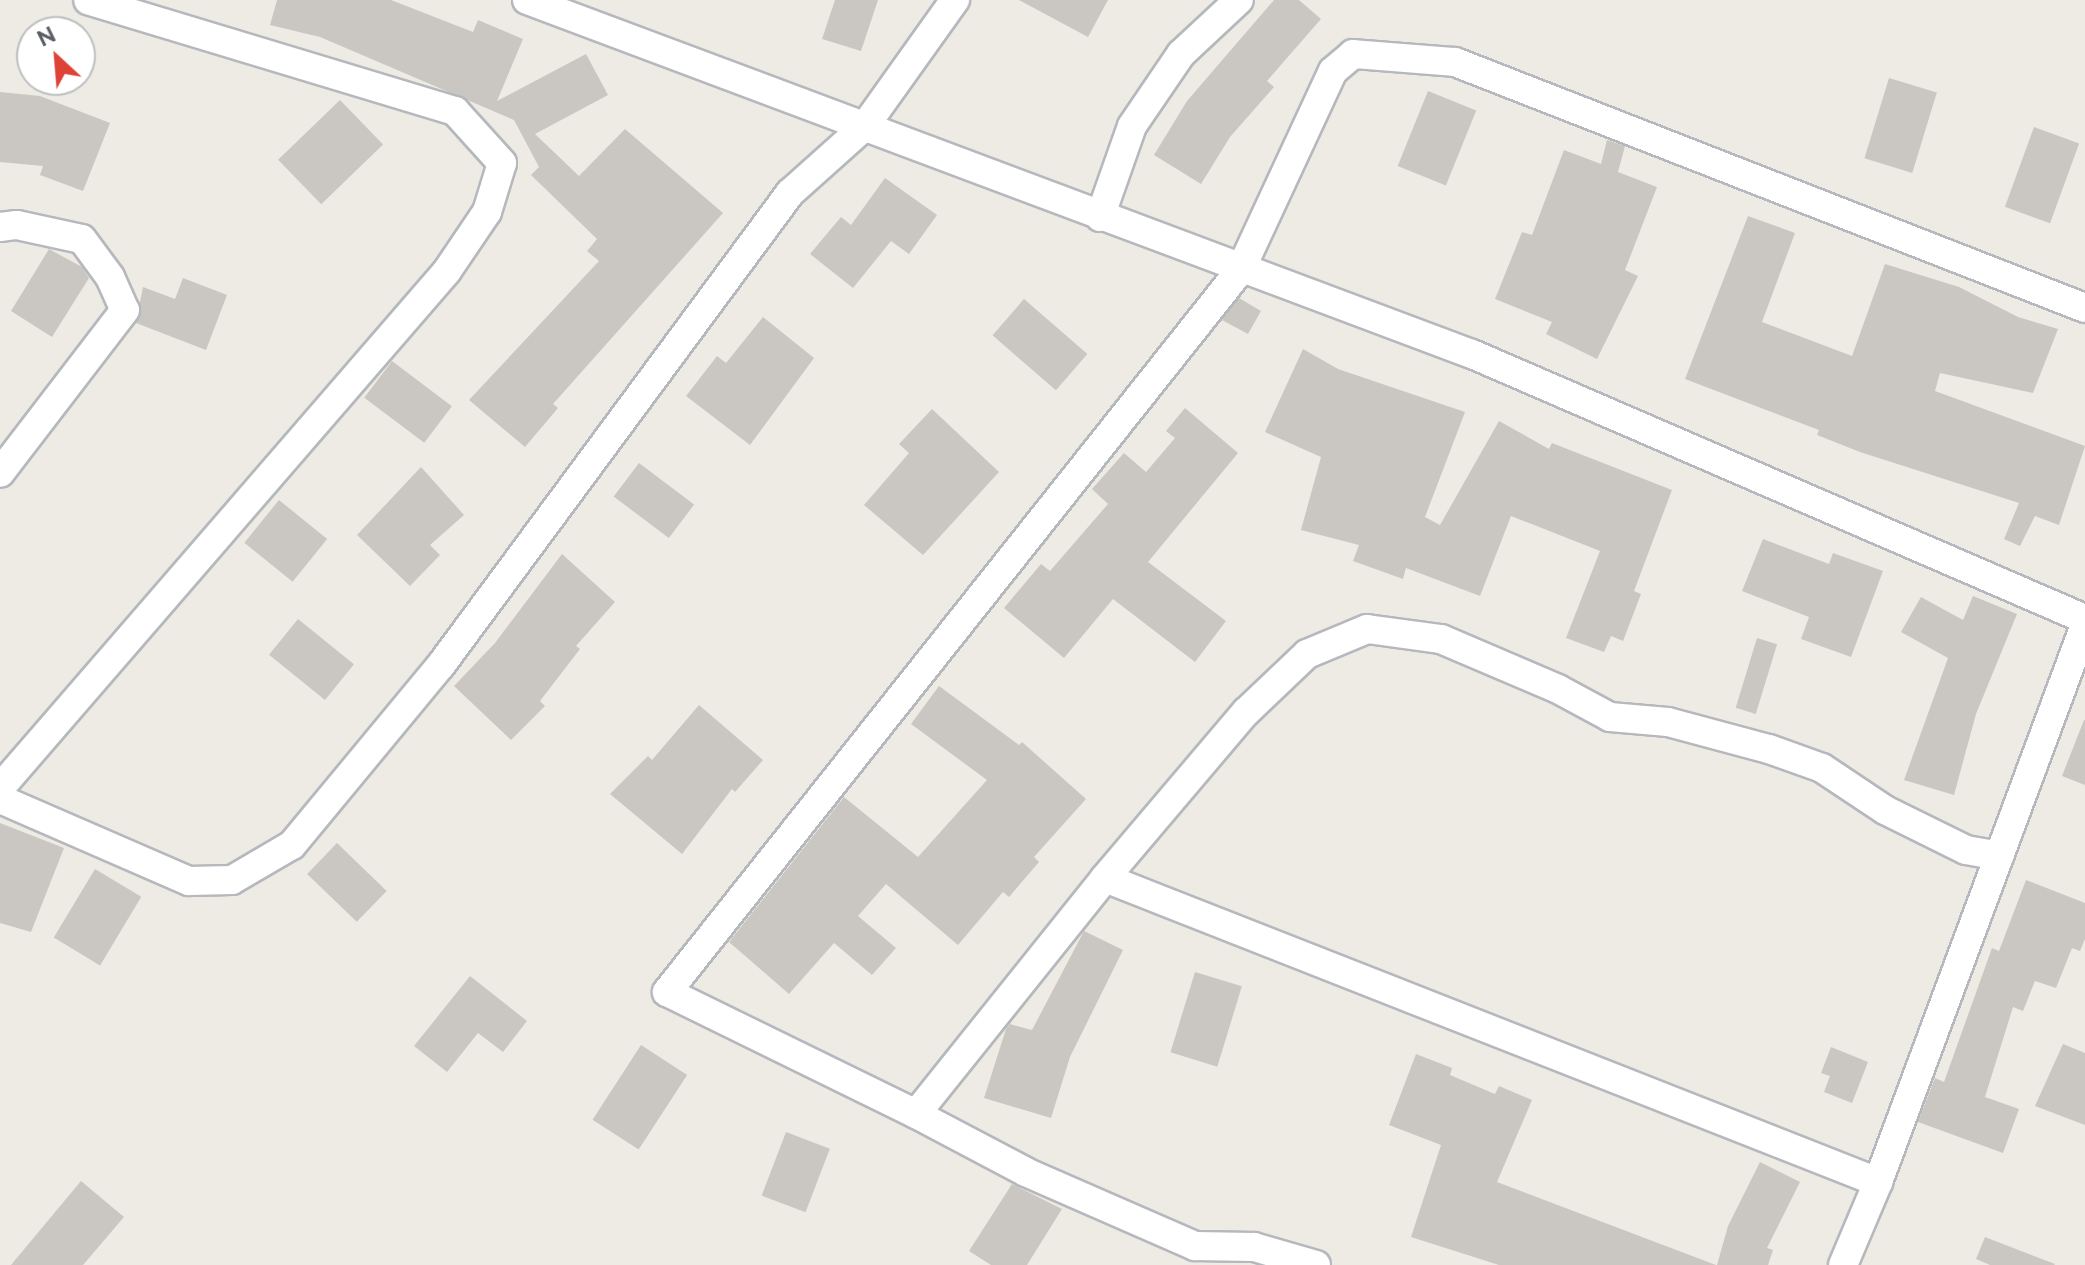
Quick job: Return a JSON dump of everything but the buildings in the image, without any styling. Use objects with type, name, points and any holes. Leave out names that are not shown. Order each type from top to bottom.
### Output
[{"type":"street","points":[[0,788],[447,271],[487,212],[502,163],[455,111],[88,0]]},
{"type":"street","points":[[527,0],[1472,354],[2085,622],[1878,1182],[1843,1265]]},
{"type":"street","points":[[0,799],[189,881],[232,880],[292,845],[441,665],[790,193],[865,126],[955,0]]},
{"type":"street","points":[[1100,217],[1132,126],[1181,54],[1239,0]]},
{"type":"street","points":[[1316,1265],[1254,1247],[1195,1246],[1026,1172],[916,1114],[667,992],[1241,269],[1333,71],[1353,54],[1455,62],[2085,308]]},
{"type":"street","points":[[0,227],[17,225],[82,239],[110,277],[125,310],[0,473]]},
{"type":"street","points":[[916,1114],[1105,878],[1246,712],[1307,654],[1367,629],[1441,639],[1558,689],[1610,717],[1668,722],[1769,749],[1822,768],[1885,810],[1966,850],[1999,856]]},
{"type":"street","points":[[1105,878],[1878,1182]]}]
